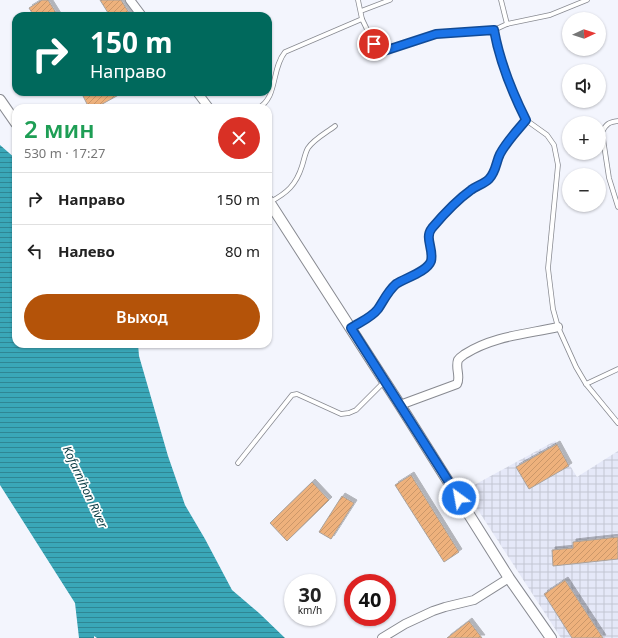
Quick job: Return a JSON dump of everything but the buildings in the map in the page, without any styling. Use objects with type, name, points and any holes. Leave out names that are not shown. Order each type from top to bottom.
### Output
[{"type":"street","points":[[130,0],[139,12]]},
{"type":"street","points":[[0,100],[12,117]]},
{"type":"street","points":[[272,206],[385,380],[509,578],[551,638]]},
{"type":"street","points":[[400,405],[457,384],[459,379],[457,362],[471,350],[489,342],[507,337],[558,327]]},
{"type":"street","points":[[382,638],[405,624],[433,611],[474,600],[509,578]]},
{"type":"lane","points":[[358,0],[362,19],[374,44],[378,50],[384,51],[436,34],[494,30],[507,24],[550,15],[587,0]]},
{"type":"lane","points":[[361,11],[390,0]]},
{"type":"lane","points":[[501,0],[507,24]]},
{"type":"lane","points":[[272,88],[278,64],[285,52],[362,19]]},
{"type":"lane","points":[[494,30],[498,51],[506,78],[526,120],[547,135],[554,145],[557,154],[558,165],[548,268],[553,309],[558,327],[576,367],[586,384],[618,423]]},
{"type":"lane","points":[[264,104],[270,96]]},
{"type":"lane","points":[[351,328],[371,316],[378,309],[390,289],[420,272],[428,265],[431,252],[428,237],[430,230],[455,203],[492,176],[504,147],[526,120]]},
{"type":"lane","points":[[618,121],[610,122],[604,127],[602,132],[609,178],[618,207]]},
{"type":"lane","points":[[272,200],[282,196],[292,187],[313,142],[335,126]]},
{"type":"lane","points":[[586,384],[618,369]]},
{"type":"lane","points":[[238,463],[292,395],[297,394],[341,414],[349,413],[356,410],[385,380]]},
{"type":"shaded area","points":[[555,441],[577,477],[618,451],[618,638],[561,638],[465,490]]},
{"type":"water","name":"Kofarnihon River","points":[[0,145],[12,156],[12,348],[138,348],[139,356],[168,456],[185,505],[232,590],[285,638],[97,638],[94,636],[94,638],[79,638],[75,603],[0,485]]},
{"type":"route","points":[[374,44],[378,50],[384,51],[436,34],[494,30],[498,51],[506,78],[526,120],[504,147],[492,176],[455,203],[430,230],[428,237],[431,252],[428,265],[420,272],[390,289],[378,309],[371,316],[351,328],[459,498]]}]
